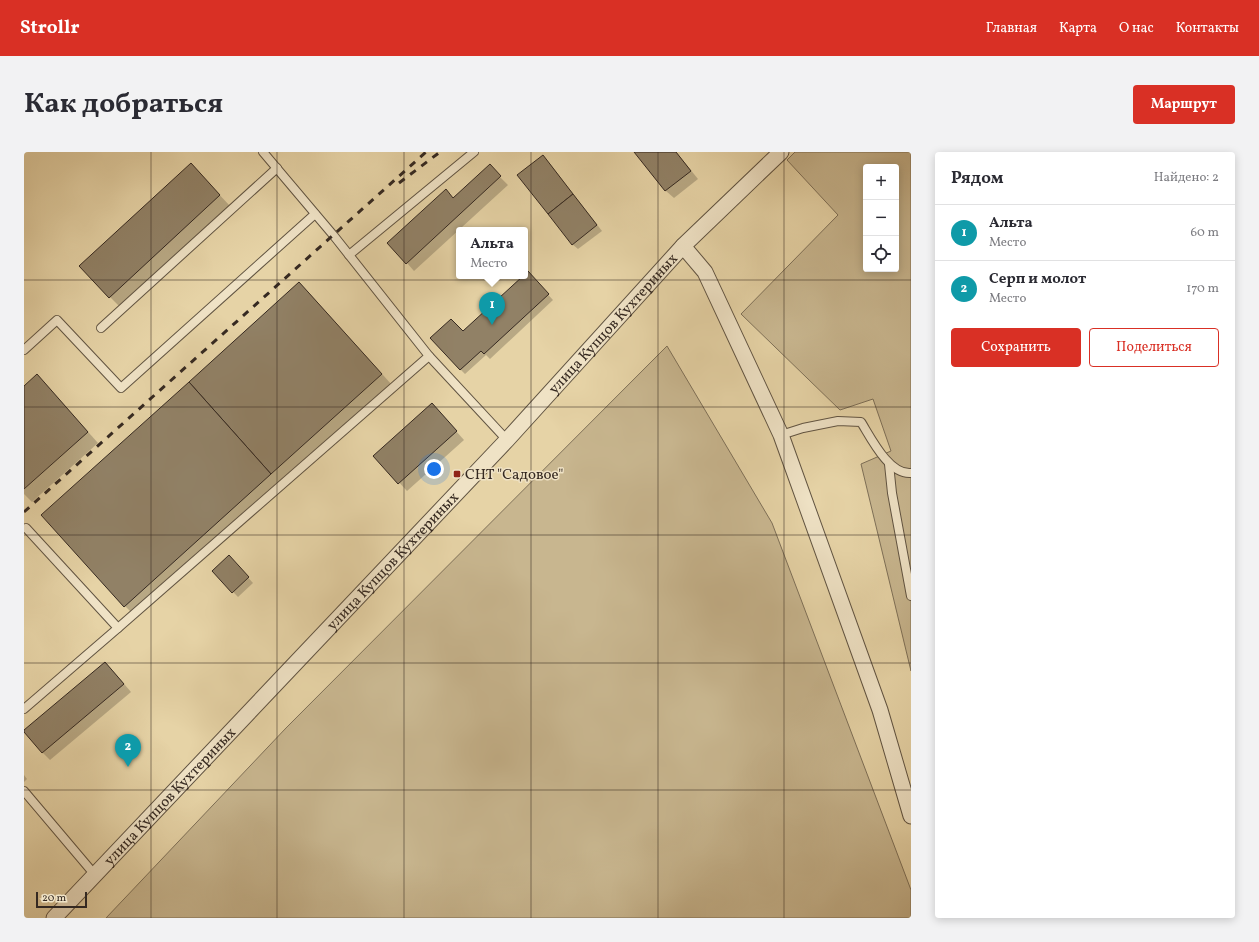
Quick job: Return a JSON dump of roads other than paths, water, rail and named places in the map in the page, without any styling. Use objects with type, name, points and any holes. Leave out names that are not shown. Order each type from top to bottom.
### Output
[{"type":"street","name":"улица Купцов Кухтериных","points":[[54,918],[507,440],[683,246],[780,152]]},
{"type":"street","points":[[683,246],[705,272],[781,435],[880,710],[911,816]]},
{"type":"lane","points":[[263,152],[349,255],[428,356],[507,440]]},
{"type":"lane","points":[[349,255],[474,152]]},
{"type":"lane","points":[[101,328],[276,168]]},
{"type":"lane","points":[[24,350],[57,320],[122,388],[315,214]]},
{"type":"lane","points":[[24,709],[428,356]]},
{"type":"lane","points":[[781,435],[803,428],[838,421],[861,422],[889,464],[905,474],[911,473]]},
{"type":"lane","points":[[889,464],[892,493],[911,596]]},
{"type":"lane","points":[[26,528],[118,628]]},
{"type":"lane","points":[[24,791],[95,875]]},
{"type":"railway","points":[[24,512],[426,152]]},
{"type":"railway","points":[[399,183],[440,152]]},
{"type":"place","name":"Альта","points":[[492,325]]},
{"type":"place","name":"СНТ \"Садовое\"","points":[[457,474]]},
{"type":"place","name":"Серп и молот","points":[[128,767]]}]
